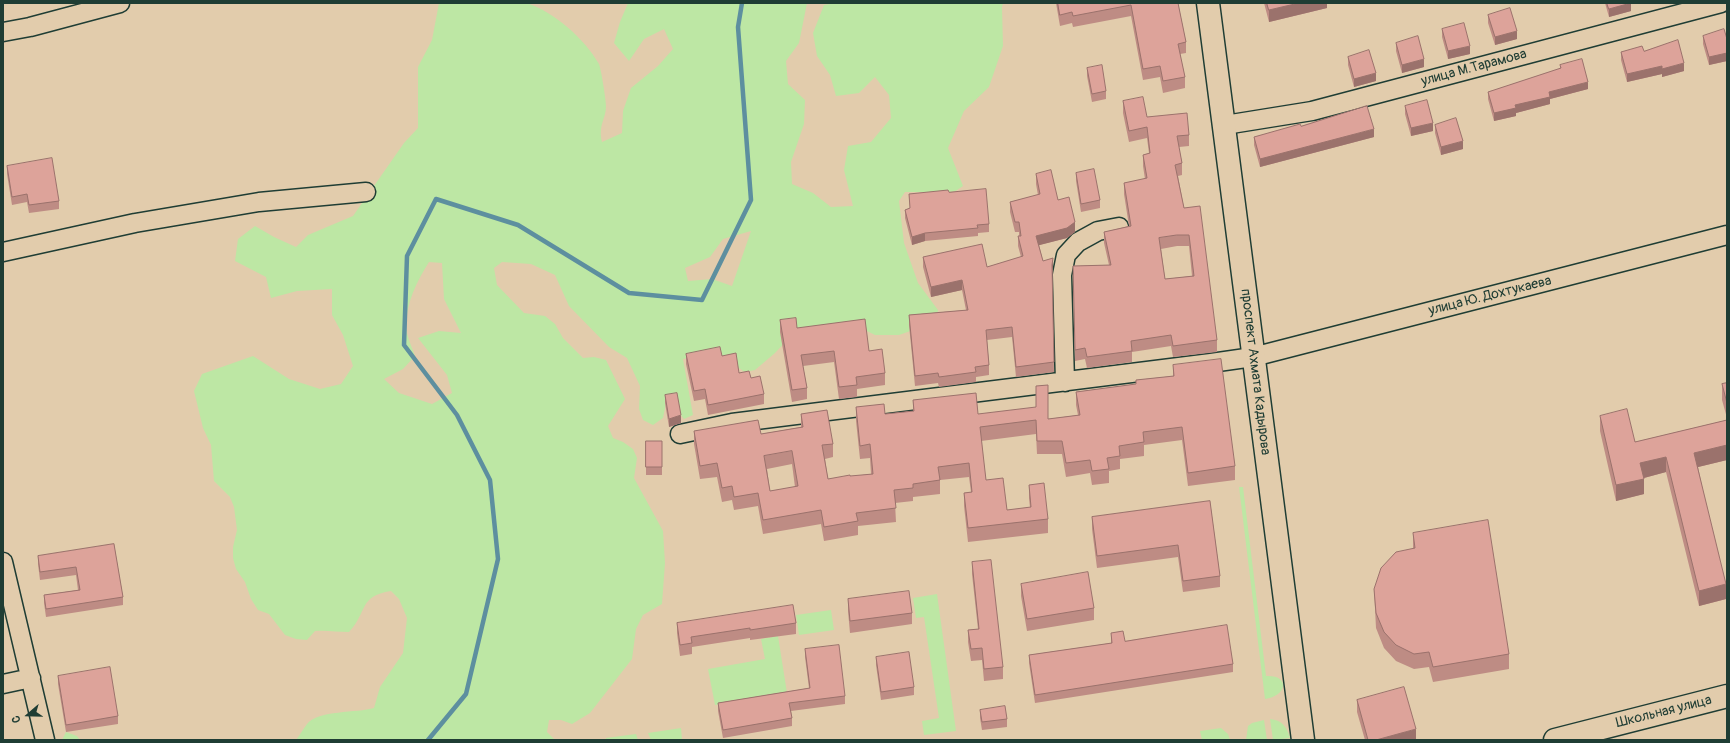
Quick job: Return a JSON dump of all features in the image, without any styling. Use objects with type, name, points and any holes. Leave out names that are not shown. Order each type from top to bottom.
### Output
[{"type":"main road","name":"проспект Ахмата Кадырова","points":[[1208,3],[1225,125],[1253,357],[1303,740]]},
{"type":"main road","name":"Школьная улица","points":[[1555,740],[1727,696]]},
{"type":"street","points":[[3,32],[30,27],[120,3]]},
{"type":"street","name":"улица М.Тарамова","points":[[1225,125],[1312,111],[1721,3]]},
{"type":"street","points":[[3,252],[135,223],[259,202],[366,192]]},
{"type":"street","points":[[1065,382],[1062,275],[1066,254],[1084,238],[1098,231],[1119,227]]},
{"type":"street","name":"улица Ю. Дохтукаева","points":[[680,434],[732,423],[1253,357],[1727,235]]},
{"type":"street","points":[[3,562],[45,740]]},
{"type":"street","points":[[3,684],[31,678]]},
{"type":"green space","points":[[439,3],[527,3],[558,19],[577,36],[593,54],[599,64],[606,106],[601,131],[602,142],[622,133],[623,111],[631,88],[658,66],[673,49],[664,29],[644,39],[629,61],[614,43],[620,22],[628,3],[807,3],[799,43],[786,61],[788,84],[805,100],[804,124],[791,162],[792,184],[813,193],[831,207],[853,206],[844,170],[848,146],[871,142],[891,118],[889,95],[875,77],[859,93],[836,96],[830,75],[817,56],[813,33],[824,5],[835,3],[1003,3],[1003,46],[989,87],[964,111],[948,148],[963,186],[954,192],[905,192],[899,201],[904,243],[918,283],[938,310],[936,322],[899,335],[875,335],[859,327],[790,337],[775,353],[755,370],[745,372],[730,363],[709,356],[683,359],[693,415],[684,419],[667,398],[663,418],[653,425],[643,420],[639,409],[640,386],[627,358],[609,347],[569,306],[555,275],[531,264],[502,262],[494,268],[497,285],[524,313],[545,316],[555,324],[563,338],[583,358],[594,357],[606,360],[625,399],[608,426],[613,438],[623,442],[633,449],[637,458],[634,478],[663,531],[665,563],[662,604],[643,615],[636,629],[632,659],[590,713],[572,724],[561,720],[549,720],[547,732],[555,740],[296,740],[312,719],[329,714],[374,708],[380,687],[403,653],[407,618],[399,599],[391,591],[380,593],[368,601],[355,625],[349,632],[315,631],[307,640],[296,639],[285,635],[269,614],[258,610],[251,599],[245,582],[236,569],[233,558],[233,547],[237,530],[234,507],[230,497],[214,481],[211,445],[203,428],[194,391],[202,374],[253,356],[289,379],[320,389],[341,384],[353,366],[343,335],[332,315],[332,289],[297,291],[271,298],[266,277],[235,261],[238,239],[255,226],[296,247],[308,235],[353,216],[404,143],[418,128],[418,67],[432,40]],"holes":[[[751,231],[732,286],[712,279],[688,281],[685,268],[710,257],[723,239]],[[429,262],[442,263],[444,299],[461,333],[439,331],[418,338],[447,375],[452,393],[432,404],[399,393],[384,379],[403,369],[415,356],[407,333],[406,317],[413,292]]]},
{"type":"green space","points":[[1239,487],[1243,487],[1266,676],[1279,679],[1283,686],[1282,690],[1278,694],[1265,699]]},
{"type":"green space","points":[[937,594],[956,731],[924,735],[922,721],[939,718],[924,617],[916,618],[913,598]]},
{"type":"green space","points":[[831,610],[834,630],[799,635],[796,615]]},
{"type":"green space","points":[[778,636],[787,693],[715,705],[708,669],[765,659],[761,639]]},
{"type":"green space","points":[[1270,719],[1281,723],[1290,738],[1273,740]]},
{"type":"green space","points":[[1264,720],[1267,740],[1246,740],[1248,726],[1252,723]]},
{"type":"green space","points":[[681,728],[682,740],[651,740],[648,733]]},
{"type":"green space","points":[[1221,728],[1228,734],[1230,740],[1202,740],[1200,731]]},
{"type":"green space","points":[[66,732],[77,736],[80,740],[62,740]]},
{"type":"green space","points":[[636,734],[638,740],[606,740],[606,738]]},
{"type":"building","points":[[1058,3],[1178,3],[1186,42],[1178,44],[1185,77],[1163,81],[1160,66],[1143,69],[1131,5],[1073,16],[1072,12],[1060,15]]},
{"type":"building","points":[[1267,3],[1299,3],[1269,10]]},
{"type":"building","points":[[1607,3],[1631,3],[1609,9]]},
{"type":"building","points":[[1510,8],[1517,31],[1495,37],[1488,15]]},
{"type":"building","points":[[1464,23],[1470,46],[1448,51],[1442,29]]},
{"type":"building","points":[[1724,29],[1727,39],[1727,53],[1709,57],[1703,36]]},
{"type":"building","points":[[1418,36],[1424,59],[1402,65],[1396,43]]},
{"type":"building","points":[[1678,40],[1684,63],[1662,69],[1662,66],[1627,74],[1621,52],[1642,46],[1644,51]]},
{"type":"building","points":[[1369,50],[1376,73],[1354,79],[1348,57]]},
{"type":"building","points":[[1582,59],[1588,82],[1549,92],[1550,97],[1515,105],[1516,108],[1494,113],[1488,92],[1561,68],[1560,65]]},
{"type":"building","points":[[1102,65],[1106,91],[1092,94],[1087,68]]},
{"type":"building","points":[[1143,97],[1147,117],[1187,113],[1189,135],[1177,136],[1182,163],[1175,165],[1184,208],[1200,206],[1217,340],[1173,346],[1171,335],[1131,341],[1132,351],[1087,357],[1085,348],[1075,350],[1073,266],[1111,265],[1104,232],[1131,226],[1124,183],[1147,178],[1143,155],[1150,153],[1147,127],[1129,131],[1123,101]],"holes":[[[1189,235],[1194,276],[1165,279],[1159,238]]]},
{"type":"building","points":[[1427,100],[1433,123],[1411,128],[1405,106]]},
{"type":"building","points":[[1367,106],[1374,129],[1260,159],[1254,137],[1300,124],[1301,126]]},
{"type":"building","points":[[1456,118],[1463,141],[1441,147],[1435,125]]},
{"type":"building","points":[[52,158],[59,201],[29,205],[27,194],[12,197],[7,166]]},
{"type":"building","points":[[1094,169],[1100,200],[1081,204],[1076,173]]},
{"type":"building","points":[[1051,170],[1058,200],[1069,197],[1075,222],[1067,228],[1036,236],[1043,261],[1053,258],[1054,362],[1016,367],[1012,327],[986,330],[989,365],[975,367],[976,372],[939,377],[938,373],[915,376],[909,315],[968,310],[962,280],[931,287],[923,257],[982,244],[987,267],[1023,256],[1018,236],[1021,236],[1019,222],[1015,222],[1010,202],[1040,194],[1036,174]]},
{"type":"building","points":[[986,189],[989,224],[977,225],[978,228],[925,233],[912,237],[905,210],[910,208],[909,194],[948,190],[949,192]]},
{"type":"building","points":[[796,318],[797,328],[865,319],[869,351],[882,349],[885,373],[856,377],[857,385],[839,387],[834,351],[801,355],[807,388],[792,390],[780,320]]},
{"type":"building","points":[[720,347],[722,356],[736,353],[739,373],[749,371],[751,378],[760,376],[764,394],[708,405],[705,389],[694,391],[686,354]]},
{"type":"building","points":[[1221,359],[1235,466],[1188,473],[1182,427],[1143,432],[1144,442],[1119,446],[1120,456],[1107,458],[1109,469],[1092,471],[1090,460],[1066,463],[1062,441],[1037,441],[1036,420],[980,427],[986,480],[1003,478],[1007,510],[1031,507],[1029,485],[1044,483],[1048,519],[968,528],[964,493],[972,492],[969,463],[938,467],[940,480],[913,484],[913,488],[894,490],[896,508],[856,513],[858,521],[824,527],[821,510],[763,520],[758,493],[734,497],[732,486],[722,488],[717,463],[700,466],[694,431],[758,420],[761,434],[803,427],[801,414],[827,410],[833,444],[822,445],[828,479],[850,475],[873,474],[870,444],[860,446],[856,407],[884,404],[885,414],[914,411],[913,400],[976,393],[978,414],[1036,407],[1036,386],[1048,385],[1048,419],[1080,415],[1076,392],[1136,384],[1136,380],[1174,376],[1173,365]],"holes":[[[792,451],[798,486],[770,491],[764,456]]]},
{"type":"building","points":[[1727,383],[1727,403],[1722,384]]},
{"type":"building","points":[[677,393],[681,415],[669,419],[665,395]]},
{"type":"building","points":[[1627,409],[1635,442],[1727,420],[1727,445],[1694,453],[1726,584],[1699,591],[1666,457],[1640,463],[1644,479],[1616,485],[1600,416]]},
{"type":"building","points":[[646,441],[662,441],[662,467],[646,467]]},
{"type":"building","points":[[1210,501],[1220,576],[1183,581],[1178,545],[1097,556],[1092,517]]},
{"type":"building","points":[[1488,520],[1509,654],[1433,667],[1429,652],[1414,654],[1396,645],[1384,632],[1376,613],[1374,589],[1381,568],[1396,552],[1415,548],[1413,533]]},
{"type":"building","points":[[114,544],[123,597],[46,609],[44,595],[80,590],[76,567],[40,572],[38,556]]},
{"type":"building","points":[[991,560],[1003,667],[984,669],[982,648],[971,649],[968,630],[979,629],[972,562]]},
{"type":"building","points":[[1088,572],[1094,608],[1027,619],[1021,584]]},
{"type":"building","points":[[909,591],[912,613],[850,621],[848,599]]},
{"type":"building","points":[[793,605],[796,623],[691,637],[692,643],[680,645],[677,623]]},
{"type":"building","points":[[1227,625],[1233,664],[1035,695],[1029,655],[1112,643],[1111,633],[1123,631],[1125,641]]},
{"type":"building","points":[[839,645],[845,696],[789,703],[792,718],[723,730],[718,703],[810,688],[805,649]]},
{"type":"building","points":[[909,652],[914,687],[881,692],[876,657]]},
{"type":"building","points":[[110,667],[118,716],[66,725],[58,676]]},
{"type":"building","points":[[1404,687],[1416,729],[1376,740],[1368,740],[1357,700]]},
{"type":"building","points":[[1005,706],[1007,719],[982,722],[980,710]]},
{"type":"waterway","points":[[428,740],[466,694],[498,559],[490,480],[457,415],[404,345],[407,256],[436,199],[518,225],[629,293],[702,300],[751,200],[738,27],[742,3]]}]
